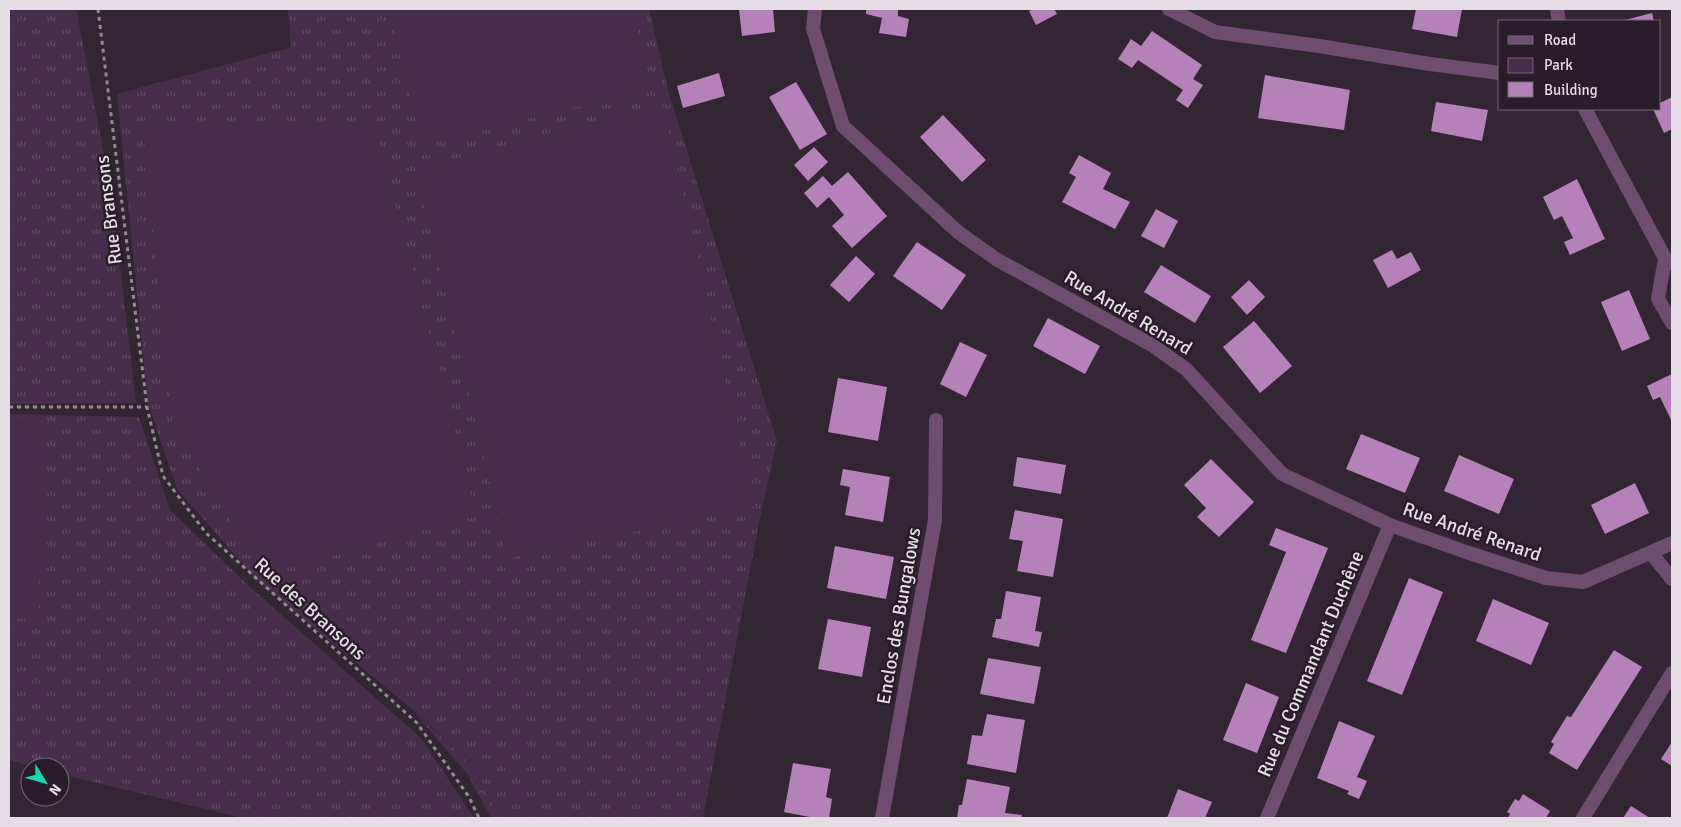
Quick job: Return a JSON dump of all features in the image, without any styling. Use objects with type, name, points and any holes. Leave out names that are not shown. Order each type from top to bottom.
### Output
[{"type":"street","name":"Rue André Renard","points":[[815,9],[812,29],[843,126],[958,232],[996,259],[1152,345],[1186,369],[1282,474],[1390,525],[1546,578],[1583,582],[1672,543]]},
{"type":"street","points":[[1169,9],[1215,32],[1498,74]]},
{"type":"street","points":[[1586,110],[1668,261],[1658,300],[1672,323]]},
{"type":"street","name":"Enclos des Bungalows","points":[[882,818],[935,520],[936,420]]},
{"type":"street","name":"Rue du Commandant Duchêne","points":[[1266,818],[1390,525]]},
{"type":"street","points":[[1651,553],[1672,579]]},
{"type":"street","points":[[1583,818],[1672,673]]},
{"type":"path","name":"Rue Bransons","points":[[98,9],[147,408]]},
{"type":"path","points":[[9,407],[147,408]]},
{"type":"path","name":"Rue des Bransons","points":[[147,408],[163,476],[206,533],[417,723],[469,797],[479,818]]},
{"type":"green space","points":[[9,9],[76,9],[112,196],[136,403],[9,404]]},
{"type":"green space","points":[[288,9],[649,9],[668,90],[777,441],[759,523],[703,818],[499,818],[474,766],[413,710],[258,581],[177,489],[148,403],[117,94],[291,47]]},
{"type":"green space","points":[[389,9],[633,9],[652,88],[422,145]]},
{"type":"green space","points":[[663,106],[754,506],[507,559],[417,168]]},
{"type":"green space","points":[[374,123],[477,516],[263,575],[172,422],[143,128]]},
{"type":"green space","points":[[9,414],[139,417],[170,510],[250,587],[422,739],[474,818],[243,818],[70,776],[70,757],[20,757],[20,763],[9,760]]},
{"type":"green space","points":[[9,417],[45,418],[38,619],[9,618]]},
{"type":"green space","points":[[413,711],[474,766],[499,818],[491,818],[468,775]]},
{"type":"building","points":[[739,9],[773,9],[775,32],[742,36]]},
{"type":"building","points":[[866,9],[898,9],[898,16],[909,19],[906,37],[879,33],[882,18],[866,14]]},
{"type":"building","points":[[1034,9],[1054,9],[1057,14],[1036,25],[1029,11]]},
{"type":"building","points":[[1416,9],[1462,9],[1457,37],[1412,29]]},
{"type":"building","points":[[1652,13],[1654,20],[1625,20]]},
{"type":"building","points":[[1152,31],[1202,65],[1193,79],[1203,85],[1188,108],[1176,100],[1183,90],[1138,60],[1132,68],[1118,59],[1131,39],[1141,46]]},
{"type":"building","points":[[719,73],[725,96],[683,108],[677,86]]},
{"type":"building","points":[[1265,75],[1350,90],[1344,130],[1258,118]]},
{"type":"building","points":[[796,82],[827,134],[800,150],[769,97]]},
{"type":"building","points":[[1672,97],[1672,129],[1664,133],[1653,110],[1661,110],[1661,102]]},
{"type":"building","points":[[1436,102],[1488,110],[1482,141],[1431,131]]},
{"type":"building","points":[[943,115],[986,160],[962,182],[920,137]]},
{"type":"building","points":[[814,147],[828,162],[808,181],[794,165]]},
{"type":"building","points":[[1079,155],[1111,173],[1103,189],[1130,202],[1115,229],[1062,202],[1076,177],[1069,173]]},
{"type":"building","points":[[848,172],[887,216],[852,248],[832,226],[844,215],[829,197],[817,208],[804,193],[823,176],[832,186]]},
{"type":"building","points":[[1577,179],[1605,239],[1570,255],[1564,242],[1573,238],[1562,216],[1554,220],[1543,197]]},
{"type":"building","points":[[1156,209],[1178,221],[1164,248],[1141,236]]},
{"type":"building","points":[[917,242],[966,275],[942,310],[893,276]]},
{"type":"building","points":[[1392,250],[1397,259],[1411,252],[1421,270],[1388,288],[1373,260]]},
{"type":"building","points":[[856,256],[875,274],[849,302],[830,285]]},
{"type":"building","points":[[1161,265],[1211,296],[1195,323],[1144,292]]},
{"type":"building","points":[[1249,280],[1265,297],[1247,315],[1231,297]]},
{"type":"building","points":[[1629,290],[1650,339],[1622,351],[1601,302]]},
{"type":"building","points":[[1048,318],[1100,346],[1085,374],[1033,346]]},
{"type":"building","points":[[1254,321],[1292,366],[1260,393],[1223,347]]},
{"type":"building","points":[[960,342],[987,355],[966,397],[940,384]]},
{"type":"building","points":[[1672,374],[1672,422],[1660,397],[1653,400],[1647,386]]},
{"type":"building","points":[[838,378],[887,387],[878,441],[828,432]]},
{"type":"building","points":[[1361,434],[1420,458],[1405,493],[1346,469]]},
{"type":"building","points":[[1459,455],[1514,479],[1499,514],[1444,491]]},
{"type":"building","points":[[1017,457],[1066,465],[1061,494],[1013,486]]},
{"type":"building","points":[[1211,459],[1254,502],[1219,537],[1197,517],[1206,508],[1184,485]]},
{"type":"building","points":[[843,469],[890,477],[883,522],[845,515],[850,487],[840,485]]},
{"type":"building","points":[[1635,483],[1649,513],[1605,534],[1591,505]]},
{"type":"building","points":[[1015,510],[1063,519],[1053,577],[1017,571],[1023,541],[1009,539]]},
{"type":"building","points":[[1276,528],[1328,548],[1286,653],[1251,640],[1286,552],[1269,545]]},
{"type":"building","points":[[835,546],[894,557],[886,599],[827,588]]},
{"type":"building","points":[[1409,578],[1443,592],[1402,695],[1367,681]]},
{"type":"building","points":[[1006,591],[1041,597],[1035,631],[1042,632],[1039,647],[992,637],[996,619],[1001,619]]},
{"type":"building","points":[[1493,599],[1549,623],[1531,665],[1476,641]]},
{"type":"building","points":[[828,619],[871,627],[862,677],[818,669]]},
{"type":"building","points":[[1614,650],[1642,667],[1577,770],[1549,753],[1554,744],[1551,742],[1567,716],[1571,717]]},
{"type":"building","points":[[988,658],[1041,667],[1034,704],[980,694]]},
{"type":"building","points":[[1246,683],[1279,697],[1257,753],[1223,740]]},
{"type":"building","points":[[987,714],[1025,720],[1016,773],[967,764],[972,735],[982,736]]},
{"type":"building","points":[[1339,721],[1375,736],[1357,777],[1367,781],[1359,799],[1347,794],[1349,791],[1317,778]]},
{"type":"building","points":[[1672,742],[1672,766],[1661,759]]},
{"type":"building","points":[[793,763],[831,769],[826,797],[832,799],[829,818],[815,818],[784,812]]},
{"type":"building","points":[[967,779],[1010,787],[1005,813],[1022,815],[1021,818],[957,818],[959,805],[962,805]]},
{"type":"building","points":[[1178,789],[1212,802],[1205,818],[1167,818]]},
{"type":"building","points":[[1523,794],[1550,811],[1546,818],[1508,818],[1510,814],[1507,812],[1515,799],[1519,801]]},
{"type":"building","points":[[1631,806],[1650,818],[1623,818]]}]
